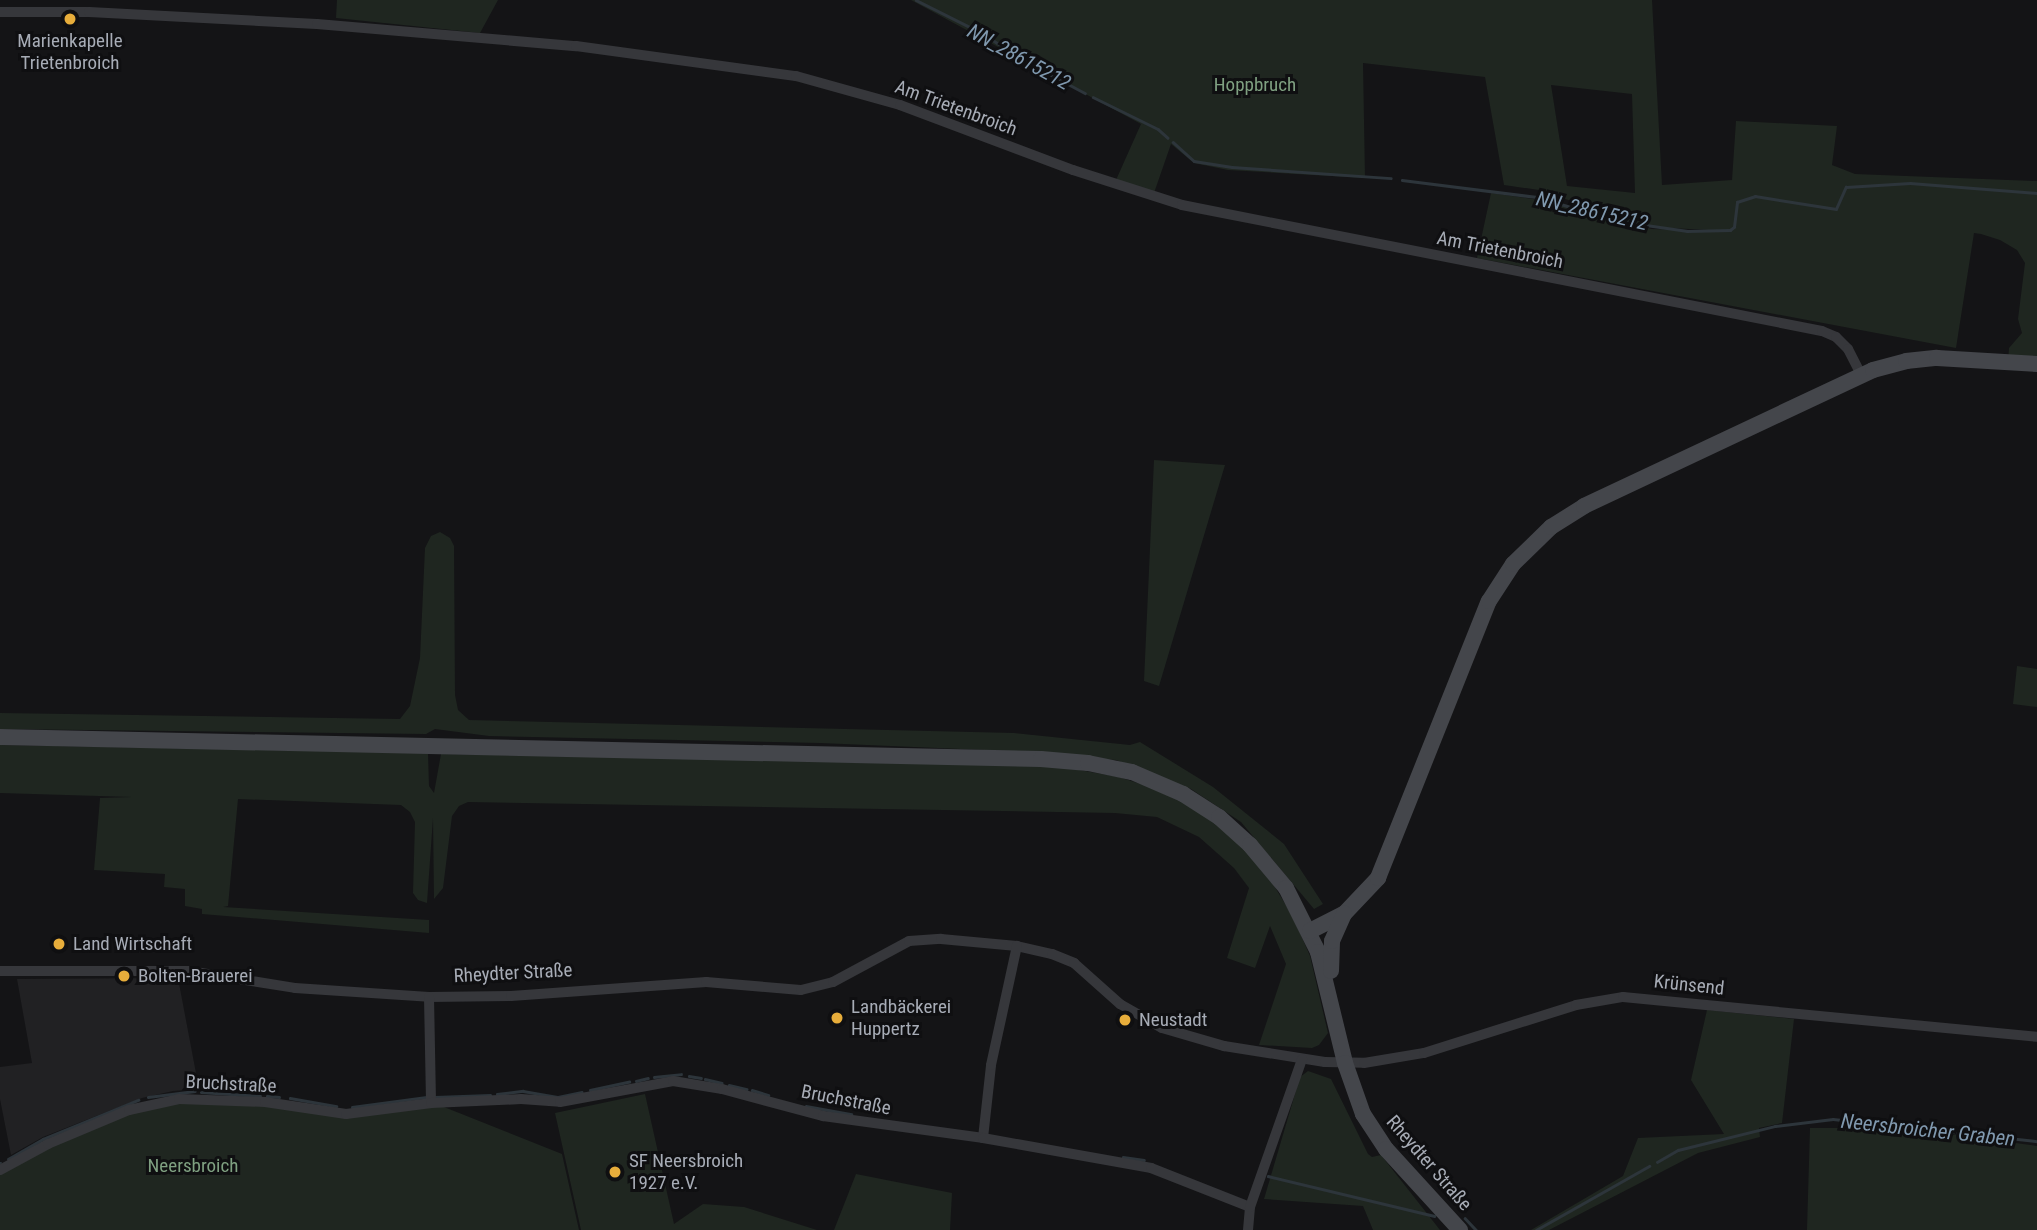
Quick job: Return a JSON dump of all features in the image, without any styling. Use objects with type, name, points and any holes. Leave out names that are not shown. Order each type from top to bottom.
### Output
[{"type":"main road","points":[[1310,931],[1344,914],[1368,891],[1381,870],[1481,620],[1498,586],[1524,551],[1550,527],[1578,509],[1861,375],[1895,364],[1937,358],[2037,364]]},
{"type":"main road","points":[[0,737],[1028,758],[1088,763],[1125,770],[1168,786],[1219,817],[1264,860],[1286,888],[1310,931],[1332,998],[1345,1063]]},
{"type":"main road","points":[[1332,998],[1331,946],[1344,914]]},
{"type":"main road","name":"Rheydter Straße","points":[[1345,1063],[1357,1102],[1376,1135],[1460,1230]]},
{"type":"street","name":"Am Trietenbroich","points":[[0,12],[89,12],[317,24],[576,46],[808,78],[900,105],[1095,177],[1182,205],[1822,331],[1836,337],[1848,349],[1861,375]]},
{"type":"street","name":"Rheydter Straße","points":[[0,971],[189,971],[295,988],[429,997],[511,996],[706,982],[801,990],[833,982],[915,940],[1017,946],[1070,961],[1120,1004],[1162,1028],[1197,1040],[1302,1059],[1345,1063]]},
{"type":"street","points":[[983,1138],[991,1065],[1017,946]]},
{"type":"street","points":[[429,997],[431,1103]]},
{"type":"street","name":"Krünsend","points":[[1345,1063],[1437,1050],[1576,1004],[1623,997],[2037,1037]]},
{"type":"street","points":[[1248,1230],[1250,1207],[1302,1059]]},
{"type":"street","name":"Bruchstraße","points":[[0,1170],[53,1142],[129,1110],[168,1100],[201,1097],[346,1114],[431,1103],[521,1099],[564,1102],[664,1082],[682,1081],[722,1088],[823,1116],[983,1138],[1160,1170],[1250,1207]]},
{"type":"shaded area","points":[[178,978],[199,1089],[142,1098],[43,1137],[11,1155],[0,1099],[0,1067],[32,1063],[17,979]]},
{"type":"green space","points":[[337,0],[498,0],[480,33],[336,18]]},
{"type":"green space","name":"Hoppbruch","points":[[911,0],[1652,0],[1662,185],[1732,180],[1736,121],[1837,126],[1832,165],[1855,174],[2037,181],[2037,364],[2008,362],[2009,348],[2022,333],[2018,319],[2025,263],[2017,250],[2000,240],[1981,234],[1974,233],[1956,348],[1477,258],[1491,193],[1533,199],[1600,215],[1589,207],[1539,190],[1504,185],[1485,77],[1363,63],[1365,178],[1228,170],[1194,163],[1171,144],[1154,193],[1116,180],[1141,124]],"holes":[[[1551,85],[1632,94],[1635,193],[1567,186]],[[1623,222],[1651,227],[1728,231],[1652,229]]]},
{"type":"green space","points":[[1154,460],[1225,465],[1159,686],[1144,681]]},
{"type":"green space","points":[[440,532],[450,538],[454,546],[455,695],[458,710],[469,720],[1014,733],[1130,745],[1140,742],[1213,787],[1284,844],[1323,904],[1314,909],[1241,822],[1191,789],[1116,760],[1008,751],[820,743],[489,736],[435,729],[426,734],[0,729],[0,713],[400,719],[410,706],[420,658],[425,548],[431,536]]},
{"type":"green space","points":[[2017,666],[2037,669],[2037,707],[2013,704]]},
{"type":"green space","points":[[0,745],[428,753],[429,786],[434,793],[441,754],[1051,765],[1119,777],[1162,791],[1199,810],[1245,849],[1267,874],[1293,917],[1310,956],[1328,1033],[1319,1045],[1312,1048],[1259,1045],[1286,964],[1270,926],[1255,968],[1227,958],[1249,888],[1234,868],[1199,837],[1157,817],[1115,813],[468,802],[459,806],[452,816],[443,888],[434,899],[433,818],[427,903],[418,900],[413,893],[415,822],[410,812],[401,805],[238,799],[228,906],[223,907],[429,920],[429,933],[202,914],[202,909],[185,906],[185,889],[164,887],[165,874],[94,870],[100,798],[132,797],[0,793]]},
{"type":"green space","points":[[1707,1010],[1794,1019],[1782,1123],[1759,1128],[1760,1137],[1698,1153],[1549,1230],[1531,1230],[1623,1176],[1638,1138],[1724,1134],[1691,1080]]},
{"type":"green space","points":[[1308,1071],[1331,1079],[1368,1154],[1372,1157],[1381,1155],[1440,1230],[1373,1230],[1363,1206],[1264,1199],[1300,1077]]},
{"type":"green space","name":"SF Neersbroich 1927 e.V.","points":[[645,1094],[674,1224],[703,1204],[744,1207],[817,1230],[581,1230],[555,1113]]},
{"type":"green space","name":"Neersbroich","points":[[186,1100],[267,1105],[343,1116],[439,1105],[562,1154],[579,1230],[0,1230],[0,1173],[47,1147],[146,1107]]},
{"type":"green space","points":[[1810,1128],[1904,1128],[2037,1146],[2037,1230],[1807,1230]]},
{"type":"green space","points":[[856,1174],[952,1193],[950,1230],[834,1230]]},
{"type":"waterway","name":"NN_28615212","points":[[916,0],[982,33],[1025,61],[1085,93]]},
{"type":"waterway","name":"NN_28615212","points":[[1093,97],[1158,129],[1168,138]]},
{"type":"waterway","name":"NN_28615212","points":[[1173,142],[1194,161],[1232,167],[1391,178]]},
{"type":"waterway","name":"NN_28615212","points":[[1402,180],[1537,197],[1618,221],[1687,231],[1730,230],[1734,227],[1737,202],[1755,196],[1836,209],[1846,187],[1910,183],[2037,193]]},
{"type":"waterway","name":"Neersbroicher Graben","points":[[654,1077],[681,1074]]},
{"type":"waterway","name":"Neersbroicher Graben","points":[[689,1076],[701,1078]]},
{"type":"waterway","name":"Neersbroicher Graben","points":[[636,1081],[648,1078]]},
{"type":"waterway","name":"Neersbroicher Graben","points":[[705,1079],[722,1083]]},
{"type":"waterway","name":"Neersbroicher Graben","points":[[590,1090],[629,1082]]},
{"type":"waterway","name":"Neersbroicher Graben","points":[[729,1085],[747,1089]]},
{"type":"waterway","name":"Neersbroicher Graben","points":[[752,1090],[768,1095]]},
{"type":"waterway","name":"Neersbroicher Graben","points":[[148,1097],[195,1091]]},
{"type":"waterway","name":"Neersbroicher Graben","points":[[497,1094],[523,1091],[558,1097],[581,1092]]},
{"type":"waterway","name":"Neersbroicher Graben","points":[[201,1092],[260,1096]]},
{"type":"waterway","name":"Neersbroicher Graben","points":[[435,1097],[490,1095]]},
{"type":"waterway","name":"Neersbroicher Graben","points":[[267,1096],[279,1097]]},
{"type":"waterway","name":"Neersbroicher Graben","points":[[352,1107],[426,1097]]},
{"type":"waterway","name":"Neersbroicher Graben","points":[[290,1098],[336,1106]]},
{"type":"waterway","name":"Neersbroicher Graben","points":[[8,1159],[43,1139],[138,1100]]},
{"type":"waterway","name":"Neersbroicher Graben","points":[[806,1106],[851,1114]]},
{"type":"waterway","name":"Neersbroicher Graben","points":[[1657,1162],[1678,1150],[1775,1126],[1833,1119],[2037,1141]]},
{"type":"waterway","points":[[1123,1157],[1144,1160]]},
{"type":"waterway","name":"Neersbroicher Graben","points":[[1536,1230],[1649,1166]]},
{"type":"waterway","name":"Neersbroicher Graben","points":[[1268,1176],[1434,1216]]},
{"type":"waterway","name":"Neersbroicher Graben","points":[[1465,1218],[1476,1230]]},
{"type":"place","name":"Marienkapelle Trietenbroich","points":[[70,19]]},
{"type":"place","name":"Land Wirtschaft","points":[[59,944]]},
{"type":"place","name":"Bolten-Brauerei","points":[[124,976]]},
{"type":"place","name":"Landbäckerei Huppertz","points":[[837,1018]]},
{"type":"place","name":"Neustadt","points":[[1125,1020]]},
{"type":"place","name":"SF Neersbroich 1927 e.V.","points":[[615,1172]]}]
